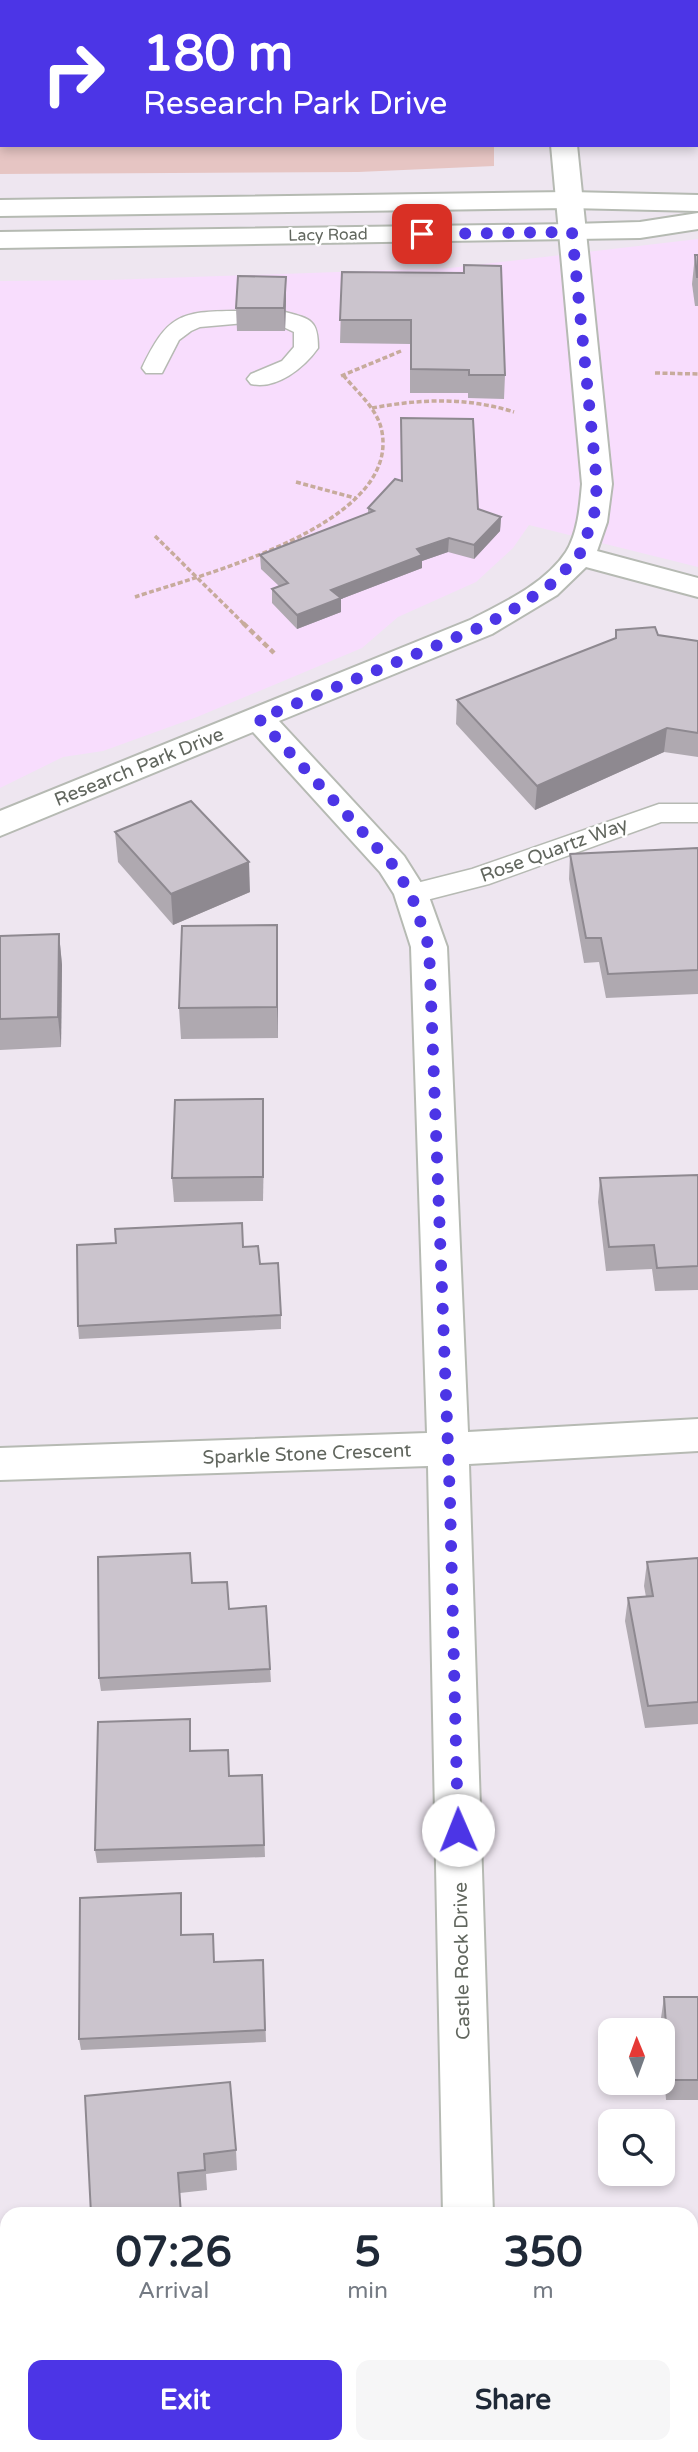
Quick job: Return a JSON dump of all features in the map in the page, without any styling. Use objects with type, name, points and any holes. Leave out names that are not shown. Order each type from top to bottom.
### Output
[{"type":"street","name":"Research Park Drive","points":[[0,825],[481,627],[551,584],[579,556],[594,516],[597,484],[564,147]]},
{"type":"street","name":"Lacy Road","points":[[0,208],[570,200],[698,203]]},
{"type":"street","name":"Lacy Road","points":[[0,240],[572,232],[640,230],[698,221]]},
{"type":"street","points":[[579,556],[698,588]]},
{"type":"street","name":"Castle Rock Drive","points":[[259,719],[392,864],[411,894],[429,947],[450,1501],[468,2207]]},
{"type":"street","name":"Sparkle Stone Crescent","points":[[0,1464],[446,1449],[698,1435]]},
{"type":"lane","points":[[154,368],[170,334],[188,324],[213,318],[237,318]]},
{"type":"lane","points":[[259,379],[290,366],[306,348],[306,329],[285,319]]},
{"type":"lane","name":"Rose Quartz Way","points":[[411,894],[478,877],[659,813],[698,813]]},
{"type":"path","points":[[331,380],[401,351]]},
{"type":"path","points":[[655,373],[698,374]]},
{"type":"path","points":[[135,597],[290,540],[345,510],[367,484],[380,457],[382,433],[372,408],[343,375]]},
{"type":"path","points":[[372,408],[397,403],[491,403],[513,412]]},
{"type":"path","points":[[296,482],[355,498]]},
{"type":"path","points":[[155,536],[274,653]]},
{"type":"shaded area","points":[[0,147],[494,147],[494,166],[358,172],[0,174]]},
{"type":"shaded area","points":[[698,239],[698,567],[529,525],[513,548],[476,582],[398,617],[362,648],[197,717],[103,751],[63,757],[0,788],[0,281],[108,280],[450,268]]},
{"type":"building","points":[[695,255],[698,255],[698,277],[697,277]]},
{"type":"building","points":[[464,265],[501,266],[505,375],[469,375],[469,370],[411,369],[411,320],[340,320],[342,272],[464,273]]},
{"type":"building","points":[[238,276],[286,277],[284,308],[236,308]]},
{"type":"building","points":[[401,418],[473,419],[478,509],[501,517],[474,545],[449,538],[417,549],[422,555],[331,590],[341,598],[297,615],[272,589],[288,583],[260,555],[374,511],[368,508],[395,479],[402,481]]},
{"type":"building","points":[[655,627],[658,635],[698,641],[698,733],[667,728],[537,786],[457,700],[616,638],[616,630]]},
{"type":"building","points":[[191,801],[249,862],[171,894],[115,832]]},
{"type":"building","points":[[698,848],[698,970],[608,974],[601,938],[586,938],[570,854]]},
{"type":"building","points":[[277,925],[277,1007],[179,1008],[182,926]]},
{"type":"building","points":[[59,934],[58,1017],[0,1019],[0,936]]},
{"type":"building","points":[[263,1099],[263,1177],[172,1178],[175,1100]]},
{"type":"building","points":[[698,1175],[698,1266],[657,1268],[654,1245],[609,1247],[600,1178]]},
{"type":"building","points":[[242,1223],[243,1247],[258,1246],[260,1264],[278,1263],[281,1315],[78,1326],[77,1245],[116,1243],[115,1229]]},
{"type":"building","points":[[190,1553],[192,1583],[227,1582],[229,1609],[266,1606],[270,1669],[99,1678],[98,1557]]},
{"type":"building","points":[[698,1558],[698,1702],[648,1706],[628,1598],[653,1596],[647,1562]]},
{"type":"building","points":[[190,1719],[190,1751],[228,1750],[229,1776],[262,1775],[264,1845],[95,1850],[98,1722]]},
{"type":"building","points":[[181,1893],[181,1935],[213,1934],[214,1962],[263,1960],[265,2030],[79,2039],[80,1898]]},
{"type":"building","points":[[664,1997],[698,1997],[698,2080],[676,2080],[676,2018],[666,2018]]},
{"type":"building","points":[[230,2082],[236,2150],[204,2154],[205,2170],[178,2173],[180,2207],[91,2207],[85,2096]]},
{"type":"route","points":[[422,234],[572,232],[597,484],[594,516],[579,556],[551,584],[519,606],[481,627],[259,719],[392,864],[411,894],[429,947],[450,1501],[458,1830]]}]
